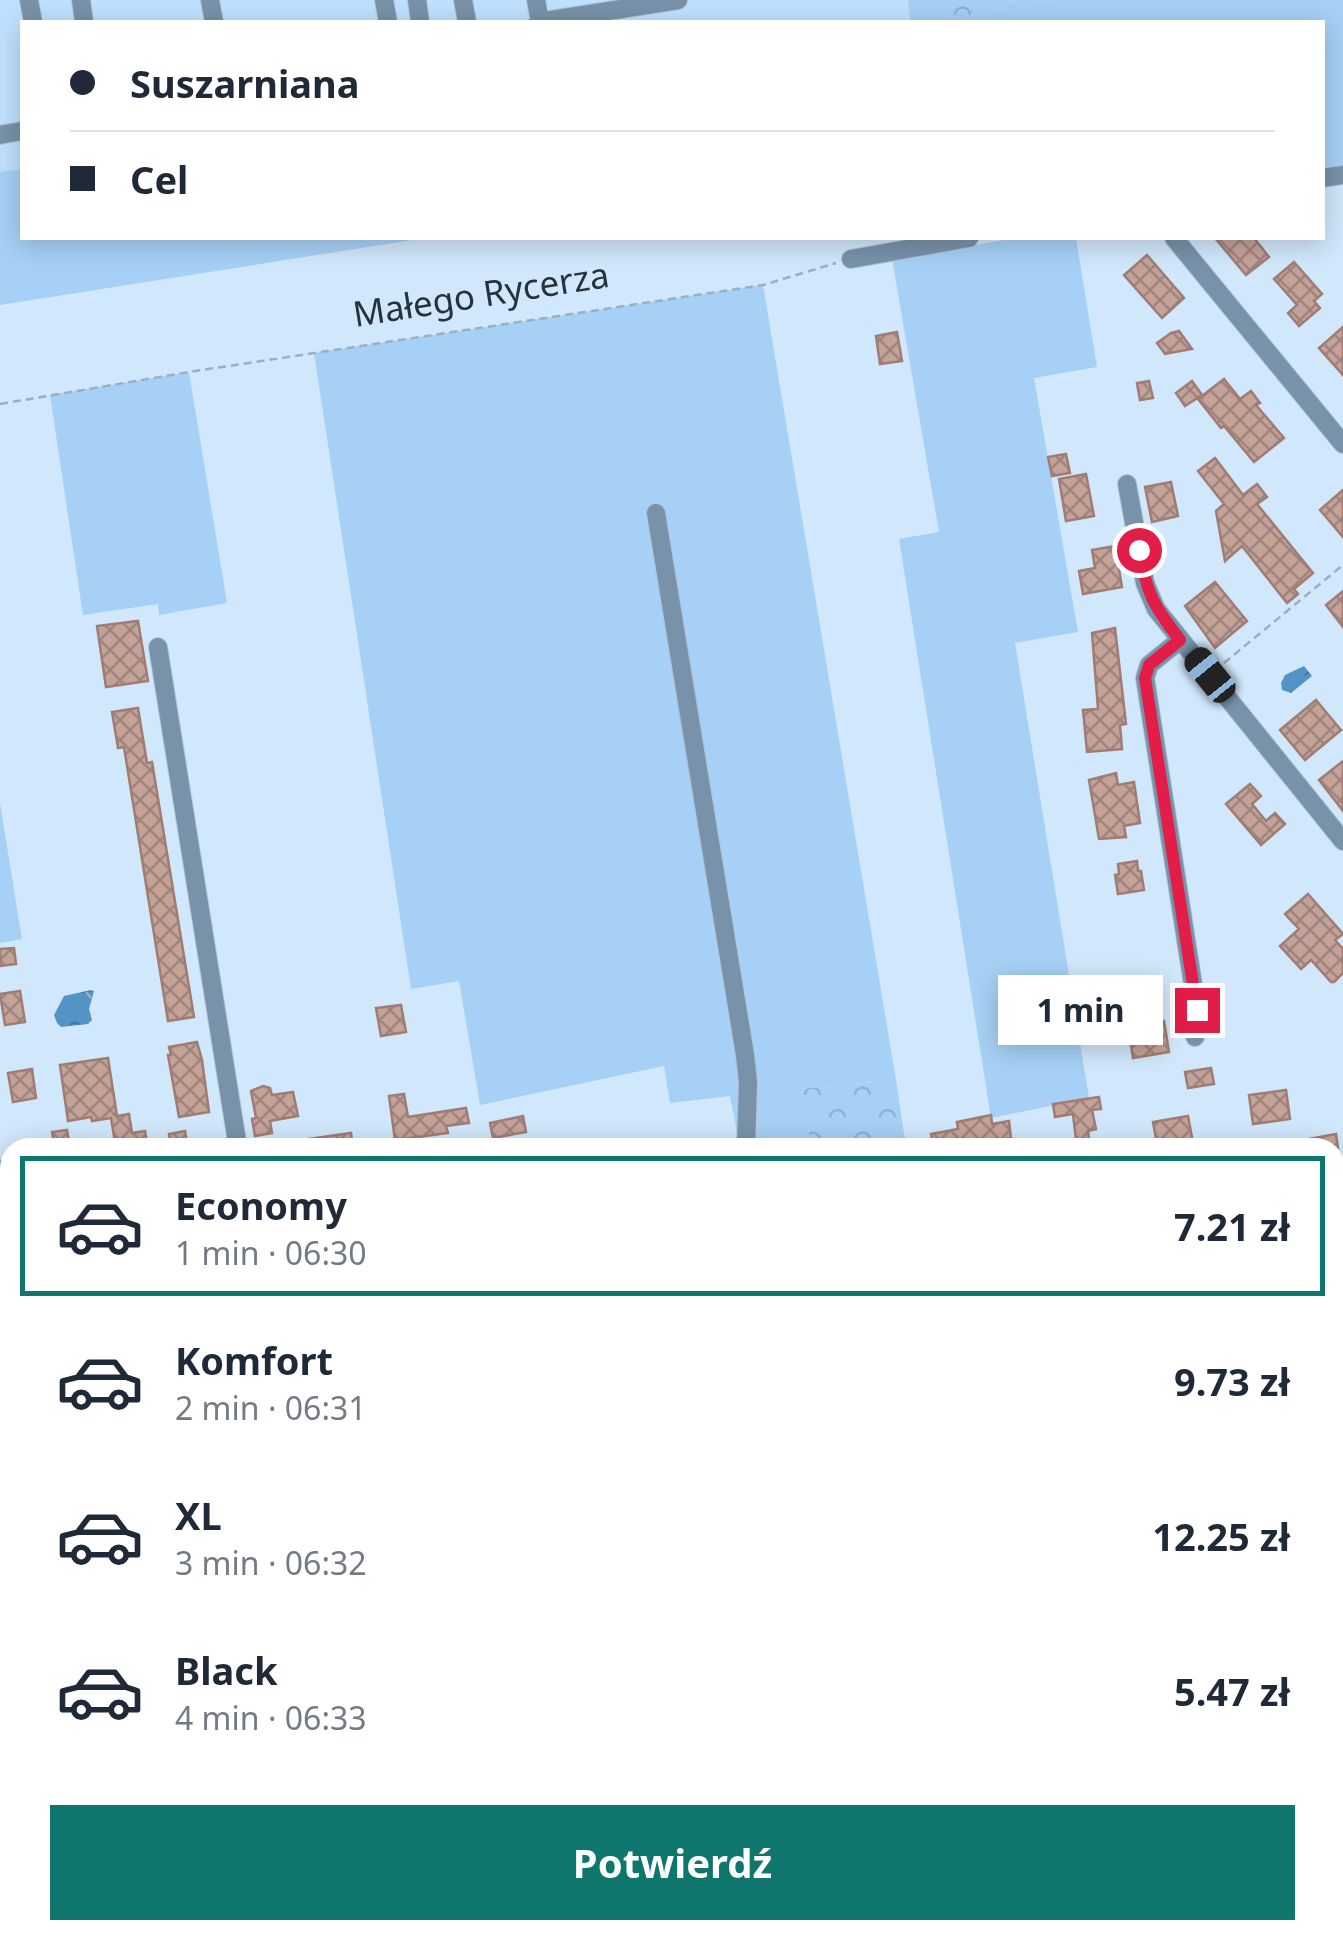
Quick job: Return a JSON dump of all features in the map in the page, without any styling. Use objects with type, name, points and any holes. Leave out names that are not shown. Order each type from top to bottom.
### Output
[{"type":"street","points":[[548,20],[607,6],[678,0]]},
{"type":"street","points":[[852,259],[958,240]]},
{"type":"street","points":[[1176,240],[1343,444]]},
{"type":"street","points":[[1127,484],[1145,583],[1156,609],[1343,841]]},
{"type":"street","points":[[656,513],[745,1056],[746,1138]]},
{"type":"street","points":[[1180,640],[1149,665],[1145,678],[1197,1010],[1195,1037]]},
{"type":"street","points":[[158,647],[236,1138]]},
{"type":"path","name":"Małego Rycerza","points":[[0,404],[763,285],[852,259]]},
{"type":"path","points":[[1210,675],[1343,566]]},
{"type":"path","points":[[86,992],[92,999]]},
{"type":"shaded area","points":[[0,0],[908,0],[910,20],[20,20],[20,169],[0,172]]},
{"type":"green space","points":[[908,0],[937,0],[947,19],[1050,0],[1343,0],[1343,167],[1325,171],[1325,20],[910,20]]},
{"type":"green space","points":[[937,0],[1050,0],[947,19]]},
{"type":"green space","points":[[20,169],[20,240],[412,240],[0,305],[0,172]]},
{"type":"green space","points":[[1004,240],[1076,240],[1097,367],[1034,378],[1078,632],[1015,643],[1089,1098],[991,1118],[899,539],[939,532],[892,259]]},
{"type":"green space","points":[[763,285],[896,1080],[800,1089],[810,1138],[738,1138],[730,1096],[670,1103],[664,1066],[480,1105],[459,981],[411,989],[314,353]]},
{"type":"green space","points":[[189,372],[227,603],[159,615],[158,604],[83,615],[50,395]]},
{"type":"green space","points":[[0,803],[22,939],[0,943]]},
{"type":"green space","points":[[896,1080],[905,1138],[810,1138],[799,1089]]},
{"type":"water","points":[[1304,666],[1312,676],[1291,693],[1282,690],[1285,675]]},
{"type":"water","points":[[91,990],[92,1020],[88,1024],[61,1027],[54,1015],[64,996]]},
{"type":"building","points":[[1217,240],[1256,240],[1269,257],[1246,275]]},
{"type":"building","points":[[1147,255],[1184,298],[1162,318],[1124,275]]},
{"type":"building","points":[[1294,262],[1322,294],[1314,301],[1320,308],[1299,326],[1288,313],[1297,305],[1274,279]]},
{"type":"building","points":[[1343,327],[1343,375],[1319,348]]},
{"type":"building","points":[[1179,331],[1192,349],[1165,354],[1157,343]]},
{"type":"building","points":[[897,332],[902,361],[880,364],[876,336]]},
{"type":"building","points":[[1224,379],[1240,399],[1251,391],[1260,403],[1256,405],[1284,438],[1254,462],[1198,399]]},
{"type":"building","points":[[1149,381],[1153,398],[1140,400],[1137,383]]},
{"type":"building","points":[[1192,381],[1202,395],[1185,406],[1176,393]]},
{"type":"building","points":[[1066,454],[1070,473],[1052,476],[1048,457]]},
{"type":"building","points":[[1215,458],[1243,495],[1257,484],[1267,497],[1257,504],[1313,573],[1294,589],[1298,594],[1287,603],[1242,546],[1225,561],[1216,511],[1224,504],[1198,471]]},
{"type":"building","points":[[1086,474],[1094,516],[1066,521],[1059,479]]},
{"type":"building","points":[[1171,482],[1178,516],[1152,522],[1145,487]]},
{"type":"building","points":[[1343,490],[1343,537],[1320,510]]},
{"type":"building","points":[[1115,546],[1122,587],[1083,594],[1079,571],[1095,568],[1092,550]]},
{"type":"building","points":[[1215,582],[1247,621],[1215,648],[1185,606]]},
{"type":"building","points":[[1343,591],[1343,627],[1326,605]]},
{"type":"building","points":[[138,621],[148,681],[106,687],[97,626]]},
{"type":"building","points":[[1115,628],[1126,724],[1120,725],[1122,749],[1087,752],[1083,710],[1098,709],[1092,633]]},
{"type":"building","points":[[1316,700],[1341,730],[1305,760],[1280,730]]},
{"type":"building","points":[[138,708],[147,763],[152,762],[194,1017],[168,1021],[124,747],[118,748],[112,712]]},
{"type":"building","points":[[1343,761],[1343,811],[1319,780]]},
{"type":"building","points":[[1116,773],[1118,785],[1134,782],[1140,823],[1124,826],[1126,837],[1099,839],[1089,780]]},
{"type":"building","points":[[1250,784],[1261,796],[1252,804],[1266,821],[1275,813],[1285,824],[1261,845],[1226,804]]},
{"type":"building","points":[[1137,861],[1144,890],[1118,894],[1118,864]]},
{"type":"building","points":[[1308,894],[1343,934],[1335,940],[1343,949],[1343,973],[1334,982],[1311,960],[1301,969],[1280,946],[1299,929],[1285,914]]},
{"type":"building","points":[[14,948],[16,964],[0,966],[0,949]]},
{"type":"building","points":[[20,991],[25,1022],[5,1025],[0,994]]},
{"type":"building","points":[[401,1005],[406,1032],[381,1036],[376,1008]]},
{"type":"building","points":[[1164,1021],[1169,1052],[1133,1058],[1128,1027]]},
{"type":"building","points":[[197,1042],[209,1112],[179,1117],[169,1047]]},
{"type":"building","points":[[108,1058],[117,1116],[129,1114],[132,1133],[145,1131],[146,1138],[114,1138],[111,1118],[68,1121],[60,1065]]},
{"type":"building","points":[[1211,1068],[1214,1084],[1188,1088],[1185,1072]]},
{"type":"building","points":[[32,1069],[36,1098],[13,1102],[8,1073]]},
{"type":"building","points":[[263,1086],[270,1088],[272,1095],[293,1092],[298,1116],[270,1121],[272,1133],[255,1136],[251,1091]]},
{"type":"building","points":[[1286,1090],[1290,1119],[1253,1124],[1249,1095]]},
{"type":"building","points":[[404,1094],[408,1117],[466,1108],[469,1123],[446,1126],[448,1133],[395,1138],[389,1096]]},
{"type":"building","points":[[1099,1097],[1101,1109],[1092,1110],[1096,1129],[1088,1131],[1089,1138],[1076,1138],[1073,1114],[1055,1117],[1053,1104]]},
{"type":"building","points":[[991,1115],[992,1124],[1009,1121],[1011,1138],[932,1138],[931,1134],[958,1129],[957,1122]]},
{"type":"building","points":[[523,1116],[526,1132],[493,1138],[490,1123]]},
{"type":"building","points":[[1188,1116],[1192,1138],[1156,1138],[1153,1122]]},
{"type":"building","points":[[67,1130],[68,1138],[53,1138],[52,1132]]},
{"type":"building","points":[[185,1131],[186,1138],[170,1138],[169,1134]]},
{"type":"building","points":[[351,1133],[352,1138],[315,1138]]},
{"type":"route","points":[[1139,550],[1145,583],[1156,609],[1180,640],[1149,665],[1145,678],[1197,1010]]}]
